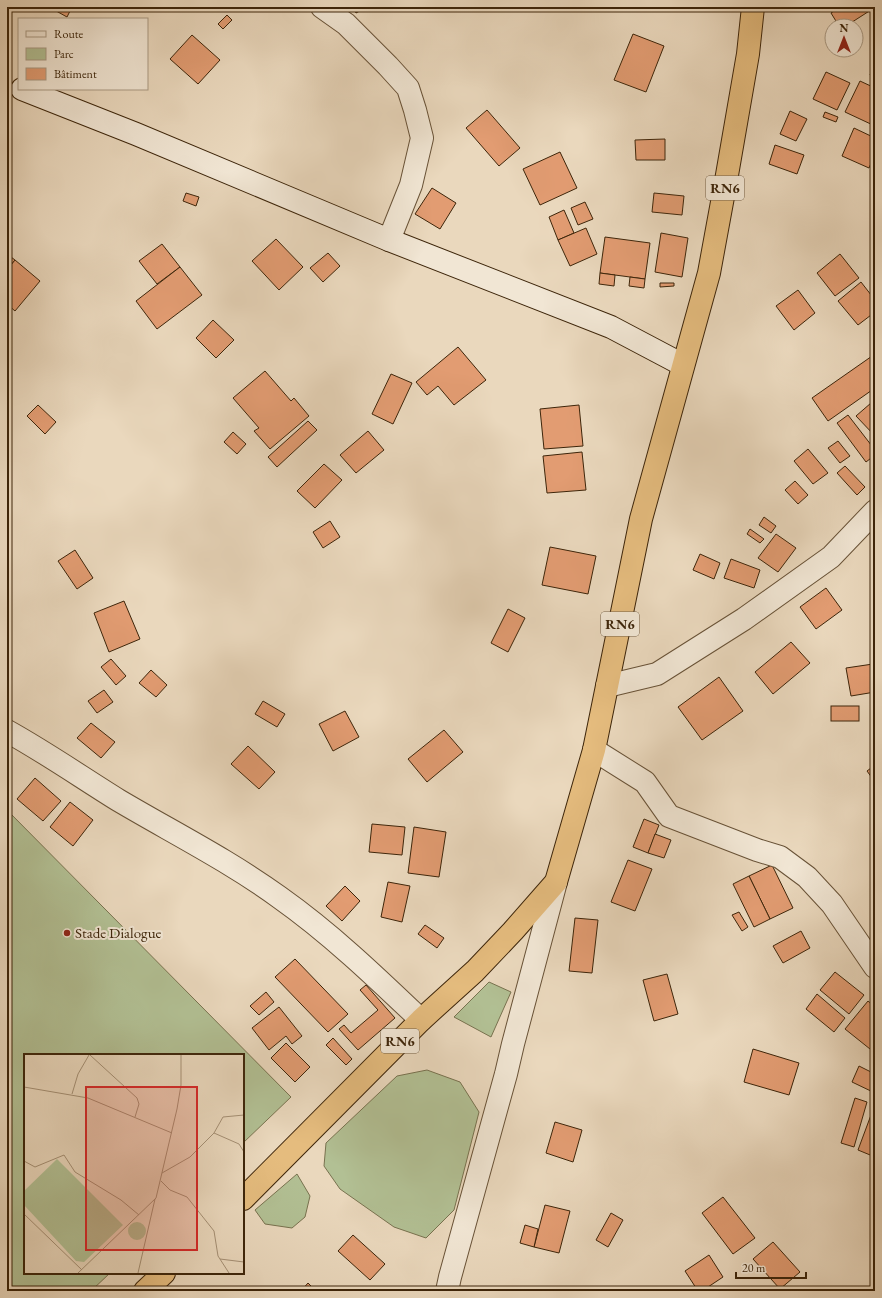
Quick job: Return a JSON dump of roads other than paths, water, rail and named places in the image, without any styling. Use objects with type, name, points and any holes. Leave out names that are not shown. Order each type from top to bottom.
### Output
[{"type":"highway","name":"RN6","points":[[244,1198],[421,1020],[486,959],[556,882],[594,750],[641,519],[708,273],[743,84],[753,7]]},
{"type":"highway","points":[[145,1291],[163,1274]]},
{"type":"street","points":[[322,7],[346,24],[408,88],[415,110],[422,138],[411,185],[389,240]]},
{"type":"street","points":[[7,85],[18,88]]},
{"type":"street","points":[[24,90],[389,240],[611,327],[683,365]]},
{"type":"street","points":[[607,686],[657,674],[744,619],[831,557],[875,511]]},
{"type":"street","points":[[7,731],[29,743],[118,800],[207,851],[279,896],[329,936],[421,1020]]},
{"type":"street","points":[[594,750],[645,782],[669,816],[757,850],[780,857],[807,877],[832,904],[875,967]]},
{"type":"street","points":[[447,1291],[556,882]]},
{"type":"place","name":"Stade Dialogue","points":[[67,933]]}]
